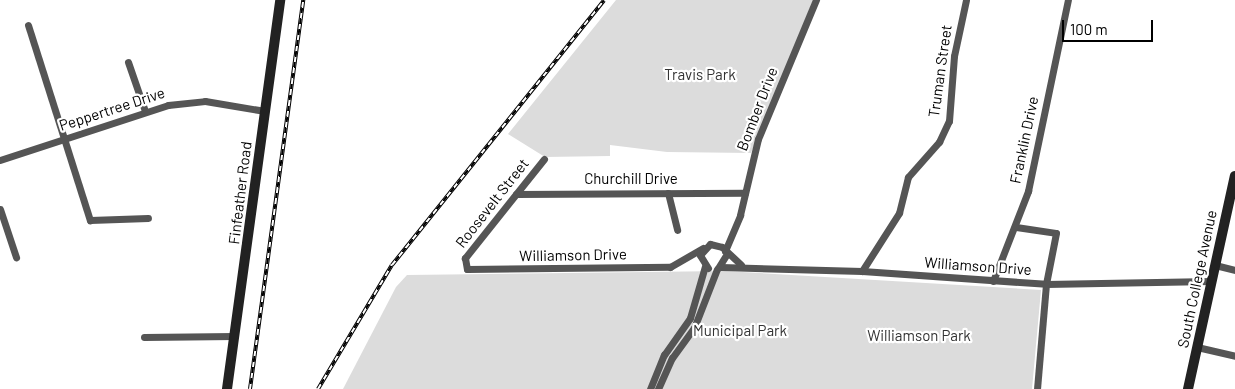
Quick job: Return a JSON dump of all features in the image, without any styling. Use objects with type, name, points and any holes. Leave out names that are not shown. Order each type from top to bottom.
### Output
[{"type":"street","name":"Finfeather Road","points":[[227,389],[280,0]]},
{"type":"street","name":"Bomber Drive","points":[[658,389],[672,358],[694,328],[719,268],[746,193],[758,138],[816,0]]},
{"type":"street","name":"Truman Street","points":[[862,270],[899,213],[908,177],[939,142],[949,121],[954,56],[966,0]]},
{"type":"street","name":"Franklin Drive","points":[[993,281],[1016,227],[1068,0]]},
{"type":"street","points":[[28,25],[90,220],[148,218]]},
{"type":"street","points":[[128,62],[145,112]]},
{"type":"street","name":"Peppertree Drive","points":[[0,160],[145,112],[205,101],[265,111]]},
{"type":"street","name":"Roosevelt Street","points":[[464,265],[516,194],[544,160]]},
{"type":"street","name":"South College Avenue","points":[[1188,389],[1235,176]]},
{"type":"street","points":[[668,193],[677,230]]},
{"type":"street","name":"Churchill Drive","points":[[516,194],[746,193]]},
{"type":"street","points":[[0,209],[16,257]]},
{"type":"street","points":[[1016,227],[1056,233],[1046,284],[1037,389]]},
{"type":"street","points":[[734,230],[715,244],[743,266]]},
{"type":"street","name":"Williamson Drive","points":[[464,265],[472,270],[670,267],[684,262],[703,248],[715,244]]},
{"type":"street","points":[[650,389],[664,355],[696,304],[703,265],[703,248]]},
{"type":"street","name":"Williamson Drive","points":[[684,262],[719,268],[743,266],[862,270],[1046,284],[1211,281]]},
{"type":"street","points":[[1215,265],[1235,270]]},
{"type":"street","points":[[144,337],[234,336]]},
{"type":"street","points":[[1197,347],[1235,356]]},
{"type":"green space","name":"Travis Park","points":[[616,0],[813,0],[751,153],[667,152],[610,145],[610,156],[545,157],[508,134]]},
{"type":"green space","name":"Municipal Park","points":[[725,271],[1041,290],[1032,389],[343,389],[396,287],[407,275]]},
{"type":"railway","points":[[250,389],[303,0]]},
{"type":"railway","points":[[318,389],[392,265],[604,0]]},
{"type":"park label","name":"Williamson Park","points":[[919,336]]}]
